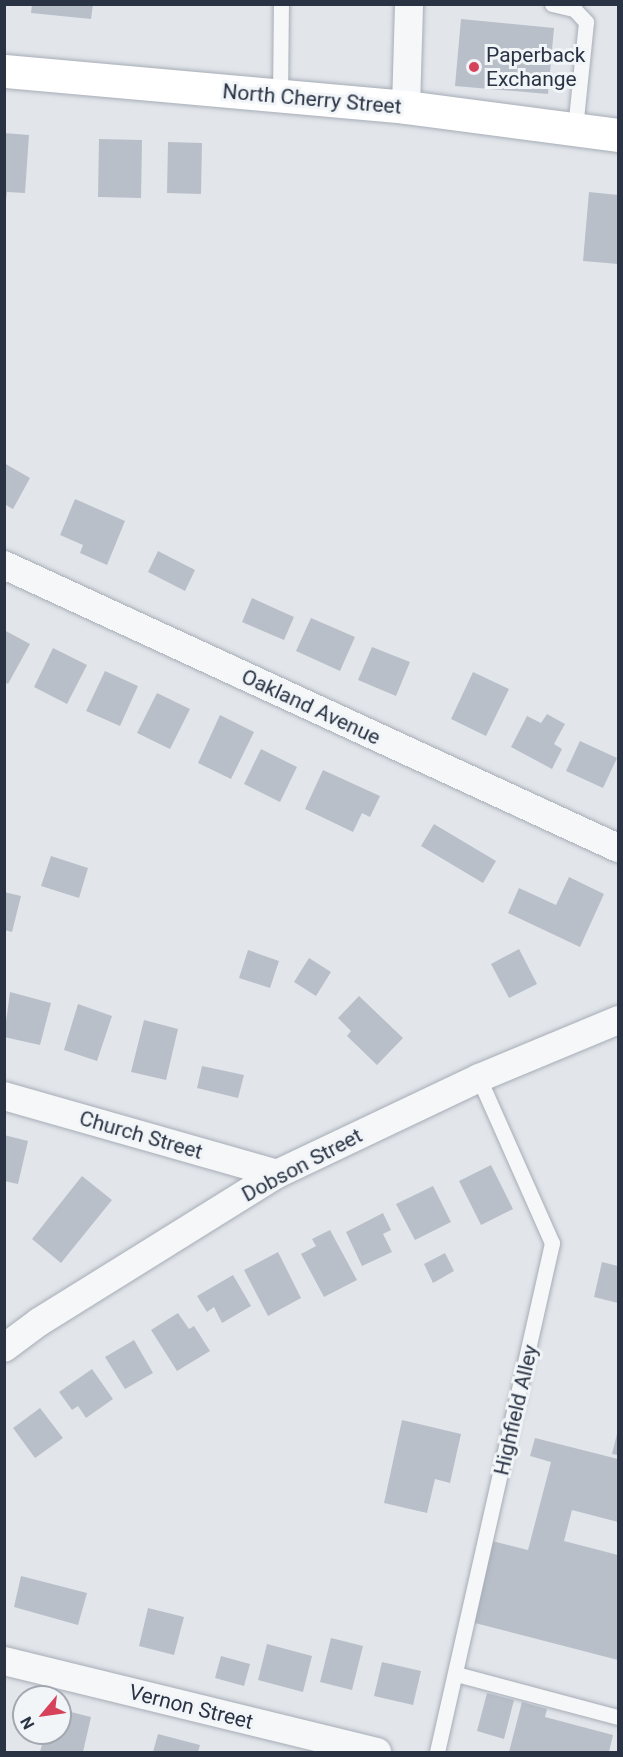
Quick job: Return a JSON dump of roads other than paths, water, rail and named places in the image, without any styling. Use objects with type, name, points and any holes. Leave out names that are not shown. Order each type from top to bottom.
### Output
[{"type":"main road","name":"North Cherry Street","points":[[4,71],[406,108],[618,135]]},
{"type":"street","points":[[406,108],[409,4]]},
{"type":"street","name":"Oakland Avenue","points":[[4,566],[618,848]]},
{"type":"street","name":"Dobson Street","points":[[4,1348],[39,1322],[277,1174],[479,1078],[618,1020]]},
{"type":"street","name":"Church Street","points":[[4,1096],[277,1174]]},
{"type":"street","name":"Vernon Street","points":[[4,1661],[377,1752]]},
{"type":"lane","points":[[280,96],[281,4]]},
{"type":"lane","points":[[552,4],[574,9],[586,22],[575,129]]},
{"type":"lane","name":"Highfield Alley","points":[[437,1752],[552,1243],[479,1078]]},
{"type":"lane","points":[[456,1674],[618,1718]]},
{"type":"place","name":"Paperback Exchange","points":[[474,67]]}]
